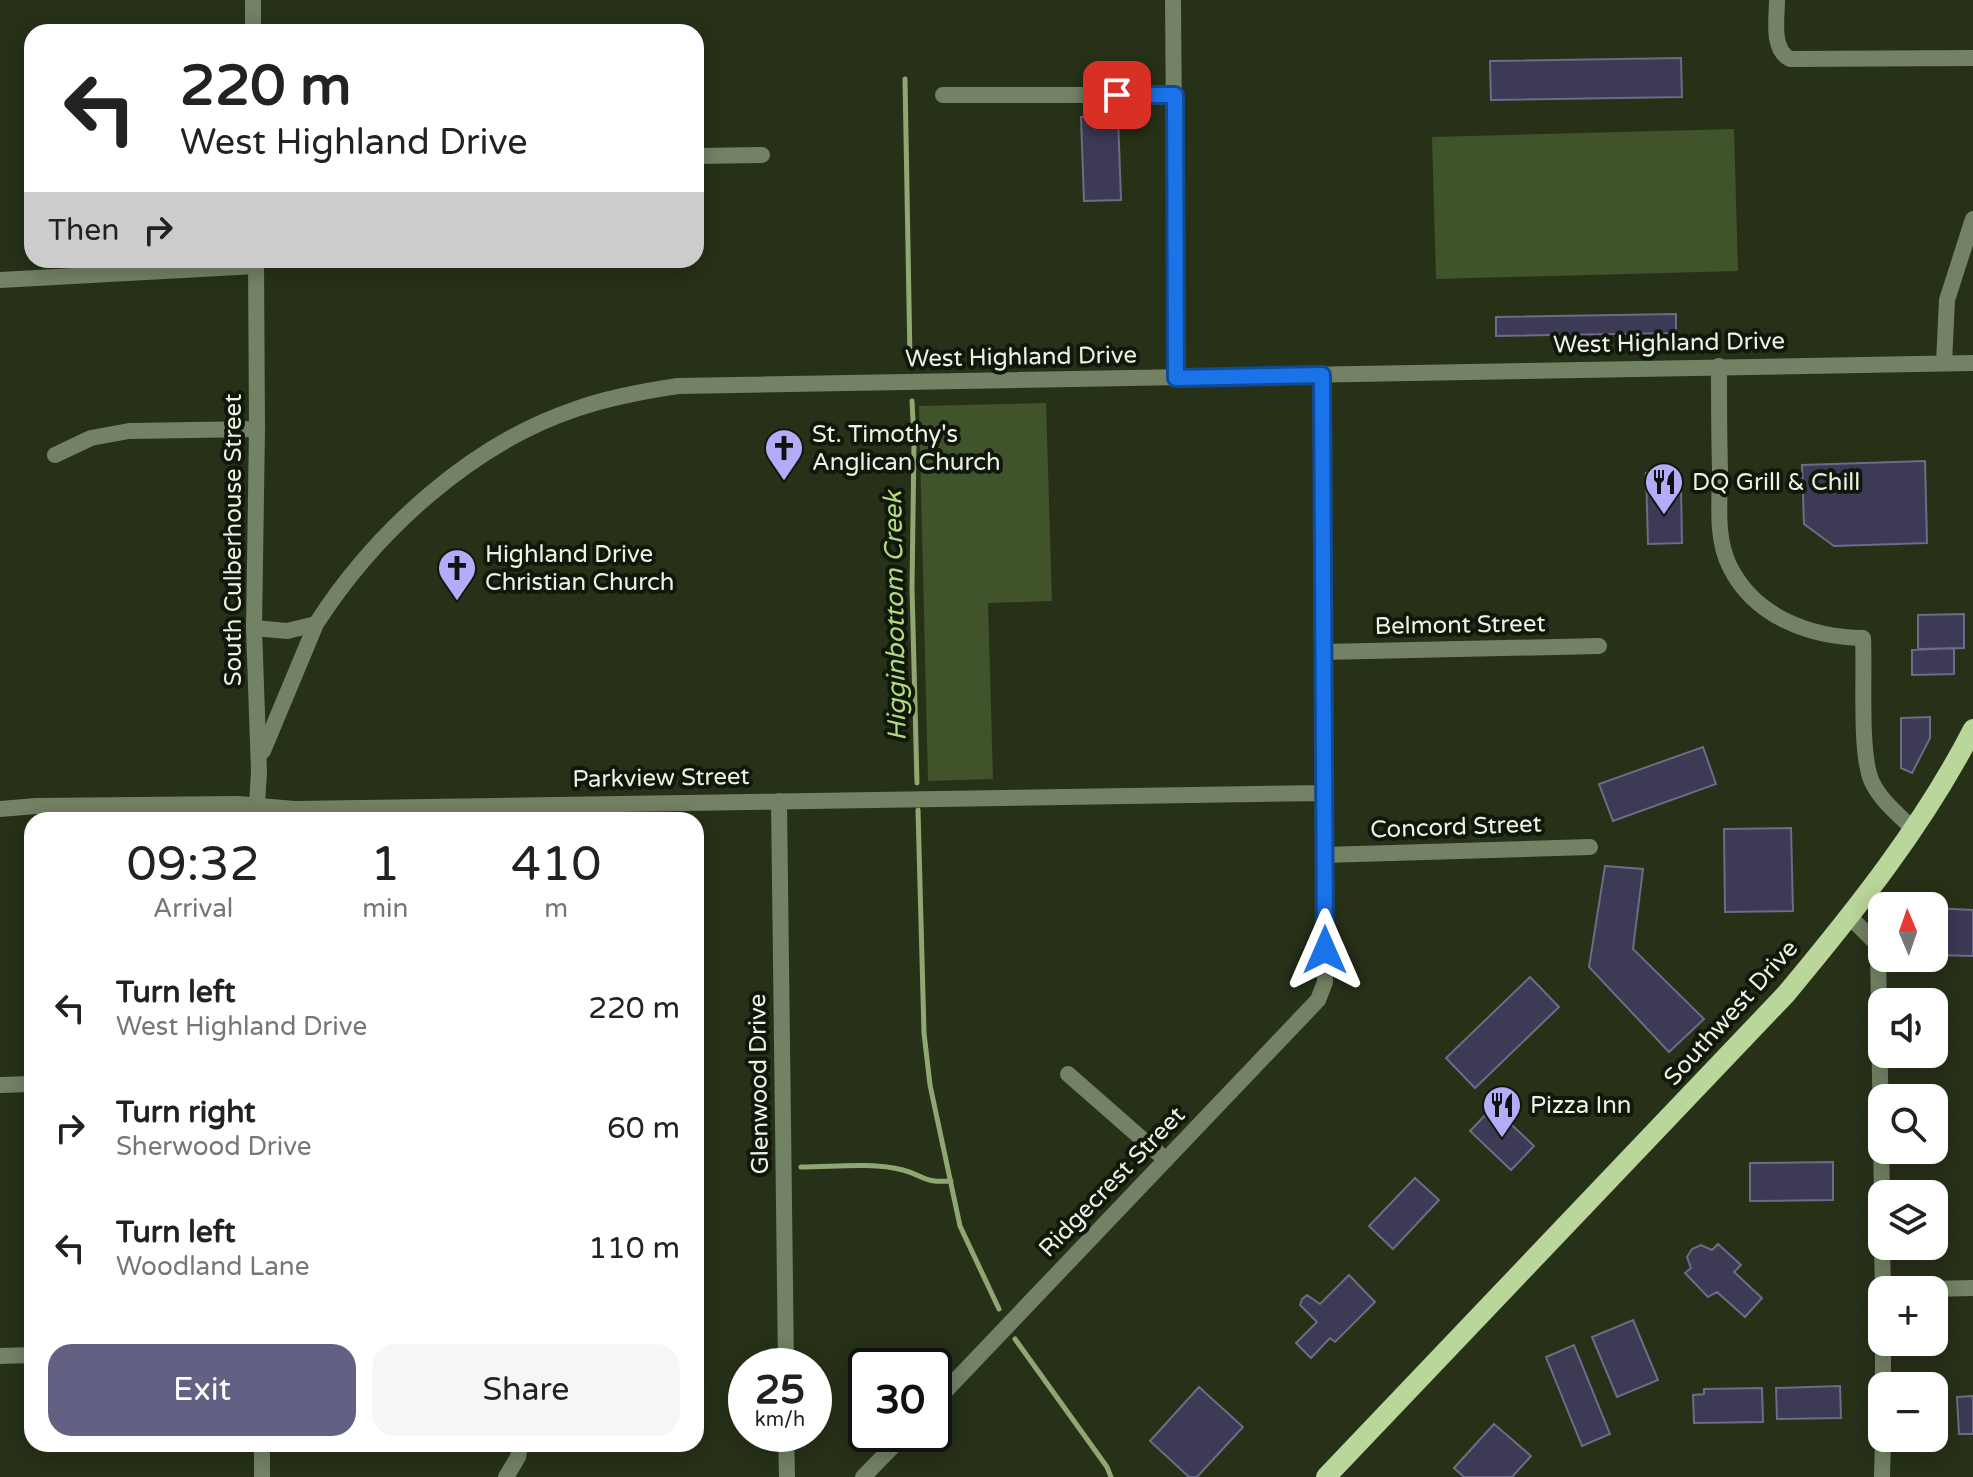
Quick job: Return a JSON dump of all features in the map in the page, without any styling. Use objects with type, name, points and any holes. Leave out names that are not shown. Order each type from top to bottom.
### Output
[{"type":"main road","name":"Southwest Drive","points":[[1326,1477],[1786,994],[1850,917],[1913,829],[1973,729]]},
{"type":"street","points":[[253,0],[253,24]]},
{"type":"street","points":[[1173,0],[1176,378]]},
{"type":"street","points":[[1777,0],[1777,40],[1785,57],[1790,59],[1973,58]]},
{"type":"street","points":[[943,95],[1175,95]]},
{"type":"street","points":[[704,156],[762,155]]},
{"type":"street","points":[[1944,363],[1947,300],[1973,219]]},
{"type":"street","points":[[0,280],[181,268]]},
{"type":"street","name":"South Culberhouse Street","points":[[256,268],[254,628],[259,760],[256,812]]},
{"type":"street","name":"West Highland Drive","points":[[259,760],[316,624],[348,579],[385,537],[438,487],[515,436],[549,419],[600,401],[678,386],[1973,363]]},
{"type":"street","points":[[1719,366],[1721,538],[1729,566],[1752,597],[1774,617],[1808,630],[1843,638],[1863,638],[1865,755],[1870,780],[1884,801],[1913,829]]},
{"type":"street","points":[[1322,375],[1324,855]]},
{"type":"street","points":[[55,455],[80,442],[129,431],[257,429]]},
{"type":"street","points":[[254,628],[287,631],[316,624]]},
{"type":"street","name":"Belmont Street","points":[[1323,652],[1599,646]]},
{"type":"street","name":"Parkview Street","points":[[0,809],[36,806],[256,812],[295,809],[521,812],[779,801],[1324,793]]},
{"type":"street","name":"Glenwood Drive","points":[[779,801],[786,1348]]},
{"type":"street","name":"Concord Street","points":[[1324,855],[1590,847]]},
{"type":"street","name":"Ridgecrest Street","points":[[952,1384],[1318,1000],[1325,982],[1324,855]]},
{"type":"street","points":[[1850,917],[1876,943],[1878,949],[1882,1180]]},
{"type":"street","points":[[1068,1074],[1166,1160]]},
{"type":"street","points":[[0,1085],[24,1084]]},
{"type":"street","points":[[1948,1289],[1973,1288]]},
{"type":"street","points":[[0,1356],[24,1355]]},
{"type":"street","points":[[262,1452],[262,1477]]},
{"type":"street","points":[[506,1477],[519,1452]]},
{"type":"street","points":[[786,1452],[787,1477]]},
{"type":"street","points":[[863,1477],[887,1452]]},
{"type":"street","points":[[1882,1477],[1883,1452]]},
{"type":"green space","points":[[1734,129],[1738,271],[1436,279],[1432,137]]},
{"type":"green space","points":[[1046,403],[1052,601],[988,603],[993,779],[928,781],[919,406]]},
{"type":"building","points":[[1681,58],[1682,97],[1491,100],[1490,61]]},
{"type":"building","points":[[1118,116],[1121,200],[1084,201],[1081,117]]},
{"type":"building","points":[[1676,314],[1676,333],[1496,336],[1496,317]]},
{"type":"building","points":[[1925,461],[1927,543],[1834,546],[1804,524],[1802,465]]},
{"type":"building","name":"DQ Grill & Chill","points":[[1674,472],[1675,488],[1681,488],[1682,543],[1648,544],[1646,473]]},
{"type":"building","points":[[1964,614],[1964,648],[1918,649],[1918,615]]},
{"type":"building","points":[[1954,648],[1954,674],[1912,675],[1912,650]]},
{"type":"building","points":[[1930,717],[1930,738],[1912,773],[1901,768],[1901,718]]},
{"type":"building","points":[[1703,747],[1716,784],[1613,821],[1599,784]]},
{"type":"building","points":[[1791,828],[1793,911],[1725,912],[1724,829]]},
{"type":"building","points":[[1605,866],[1643,869],[1633,949],[1704,1019],[1669,1052],[1589,967]]},
{"type":"building","points":[[1948,909],[1973,910],[1973,956],[1948,955]]},
{"type":"building","points":[[1530,977],[1559,1007],[1475,1088],[1446,1058]]},
{"type":"building","name":"Pizza Inn","points":[[1493,1107],[1534,1146],[1511,1170],[1470,1131]]},
{"type":"building","points":[[1833,1162],[1833,1200],[1750,1201],[1750,1163]]},
{"type":"building","points":[[1415,1178],[1439,1200],[1393,1249],[1369,1226]]},
{"type":"building","points":[[1718,1244],[1741,1265],[1734,1272],[1762,1298],[1745,1317],[1717,1292],[1708,1297],[1685,1273],[1691,1268],[1687,1257],[1692,1249],[1701,1245],[1712,1250]]},
{"type":"building","points":[[1349,1275],[1375,1302],[1335,1342],[1330,1338],[1311,1358],[1296,1343],[1317,1322],[1300,1305],[1302,1299],[1307,1295],[1320,1304]]},
{"type":"building","points":[[1633,1320],[1658,1380],[1617,1397],[1592,1337]]},
{"type":"building","points":[[1574,1345],[1610,1434],[1582,1446],[1546,1357]]},
{"type":"building","points":[[1840,1386],[1841,1418],[1777,1419],[1776,1388]]},
{"type":"building","points":[[1199,1387],[1243,1427],[1197,1477],[1189,1477],[1150,1441]]},
{"type":"building","points":[[1762,1388],[1763,1422],[1694,1423],[1693,1395],[1704,1394],[1704,1389]]},
{"type":"building","points":[[1973,1396],[1973,1434],[1959,1434],[1957,1397]]},
{"type":"building","points":[[1494,1424],[1531,1456],[1512,1477],[1464,1477],[1454,1468]]},
{"type":"waterway","name":"Higginbottom Creek","points":[[905,79],[910,359]]},
{"type":"waterway","name":"Higginbottom Creek","points":[[912,401],[912,588],[917,783]]},
{"type":"waterway","name":"Higginbottom Creek","points":[[918,810],[924,1033],[930,1085],[960,1226],[999,1309]]},
{"type":"waterway","points":[[801,1167],[878,1166],[903,1170],[929,1180],[951,1181]]},
{"type":"waterway","name":"Higginbottom Creek","points":[[1015,1339],[1107,1467],[1111,1477]]},
{"type":"place","name":"St. Timothy's Anglican Church","points":[[784,482]]},
{"type":"place","name":"DQ Grill & Chill","points":[[1664,516]]},
{"type":"place","name":"Highland Drive Christian Church","points":[[457,602]]},
{"type":"place","name":"Pizza Inn","points":[[1502,1139]]},
{"type":"route","points":[[1117,95],[1175,95],[1176,378],[1322,375],[1325,950]]}]
